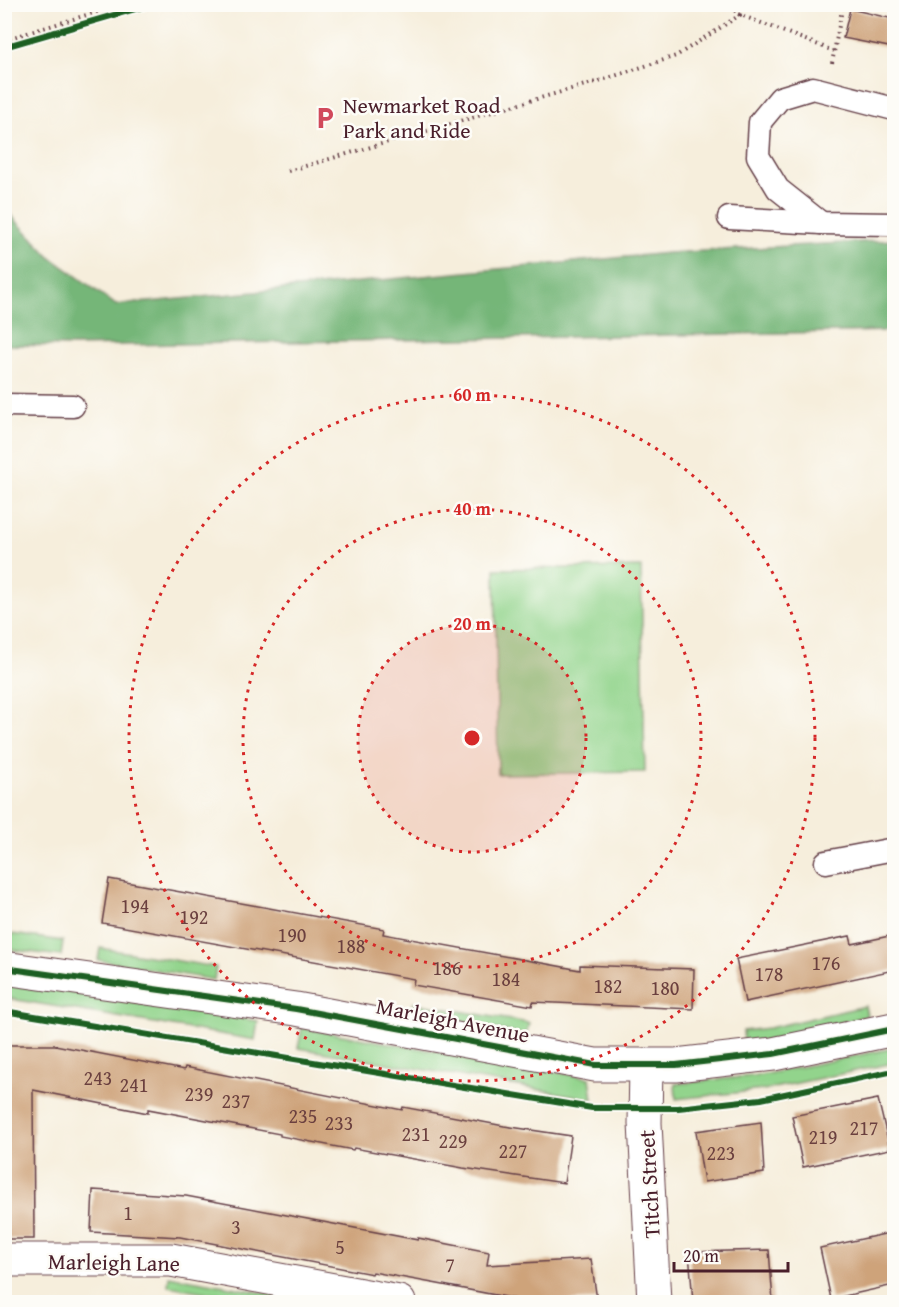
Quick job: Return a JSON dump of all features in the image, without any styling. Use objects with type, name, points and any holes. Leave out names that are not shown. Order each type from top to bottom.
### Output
[{"type":"street","name":"Marleigh Avenue","points":[[4,968],[296,1009],[595,1065],[676,1065],[773,1054],[894,1029]]},
{"type":"street","name":"Titch Street","points":[[646,1065],[645,1123],[654,1302]]},
{"type":"street","name":"Marleigh Lane","points":[[4,1260],[171,1260],[399,1302]]},
{"type":"lane","points":[[821,223],[778,189],[758,156],[760,122],[780,98],[813,88],[894,109]]},
{"type":"lane","points":[[729,218],[894,224]]},
{"type":"lane","points":[[4,405],[73,406]]},
{"type":"lane","points":[[826,862],[894,849]]},
{"type":"path","points":[[4,40],[123,4]]},
{"type":"path","points":[[722,4],[740,15],[834,51]]},
{"type":"path","points":[[727,4],[740,15]]},
{"type":"path","points":[[831,67],[843,4]]},
{"type":"path","points":[[288,171],[599,81],[676,56],[740,15]]},
{"type":"path","points":[[4,47],[18,44]]},
{"type":"green space","points":[[4,208],[49,256],[116,305],[668,253],[894,240],[894,331],[75,346],[5,345]]},
{"type":"green space","points":[[641,567],[645,772],[498,774],[495,569]]},
{"type":"green space","points":[[5,933],[63,941],[61,956],[5,949]]},
{"type":"green space","points":[[100,948],[216,967],[214,980],[98,960]]},
{"type":"green space","points":[[4,981],[258,1021],[255,1040],[5,998]]},
{"type":"green space","points":[[413,1003],[529,1023],[526,1035],[411,1014]]},
{"type":"green space","points":[[865,1006],[867,1016],[771,1041],[744,1044],[743,1031],[769,1028]]},
{"type":"green space","points":[[302,1028],[590,1078],[593,1099],[298,1048]]},
{"type":"green space","points":[[894,1048],[894,1063],[764,1090],[676,1099],[675,1084],[761,1075]]},
{"type":"green space","points":[[169,1276],[282,1296],[282,1302],[262,1302],[168,1286]]},
{"type":"building","points":[[850,9],[894,19],[894,48],[843,38]]},
{"type":"building","points":[[109,879],[384,929],[383,934],[580,970],[580,965],[694,969],[693,1009],[533,1002],[532,1006],[413,985],[414,979],[102,923]]},
{"type":"building","points":[[894,935],[894,970],[745,1002],[736,959],[850,936],[852,944]]},
{"type":"building","points":[[4,1045],[55,1045],[184,1070],[185,1067],[402,1110],[403,1107],[571,1136],[564,1183],[463,1168],[354,1148],[353,1150],[148,1109],[148,1113],[33,1090],[34,1239],[4,1239]]},
{"type":"building","points":[[878,1099],[890,1149],[803,1167],[792,1116]]},
{"type":"building","points":[[761,1122],[764,1173],[704,1182],[696,1131]]},
{"type":"building","points":[[93,1190],[186,1196],[418,1240],[418,1238],[489,1252],[487,1265],[591,1259],[597,1300],[532,1302],[180,1237],[91,1232]]},
{"type":"building","points":[[894,1232],[894,1285],[831,1299],[820,1248]]},
{"type":"building","points":[[769,1250],[773,1301],[693,1302],[689,1252]]},
{"type":"cycle path","points":[[4,47],[152,4]]},
{"type":"cycle path","points":[[4,968],[296,1009],[595,1065],[676,1065],[773,1054],[894,1029]]},
{"type":"cycle path","points":[[4,1011],[592,1108],[678,1108],[761,1099],[894,1071]]},
{"type":"place","name":"Newmarket Road Park and Ride","points":[[325,118]]}]
